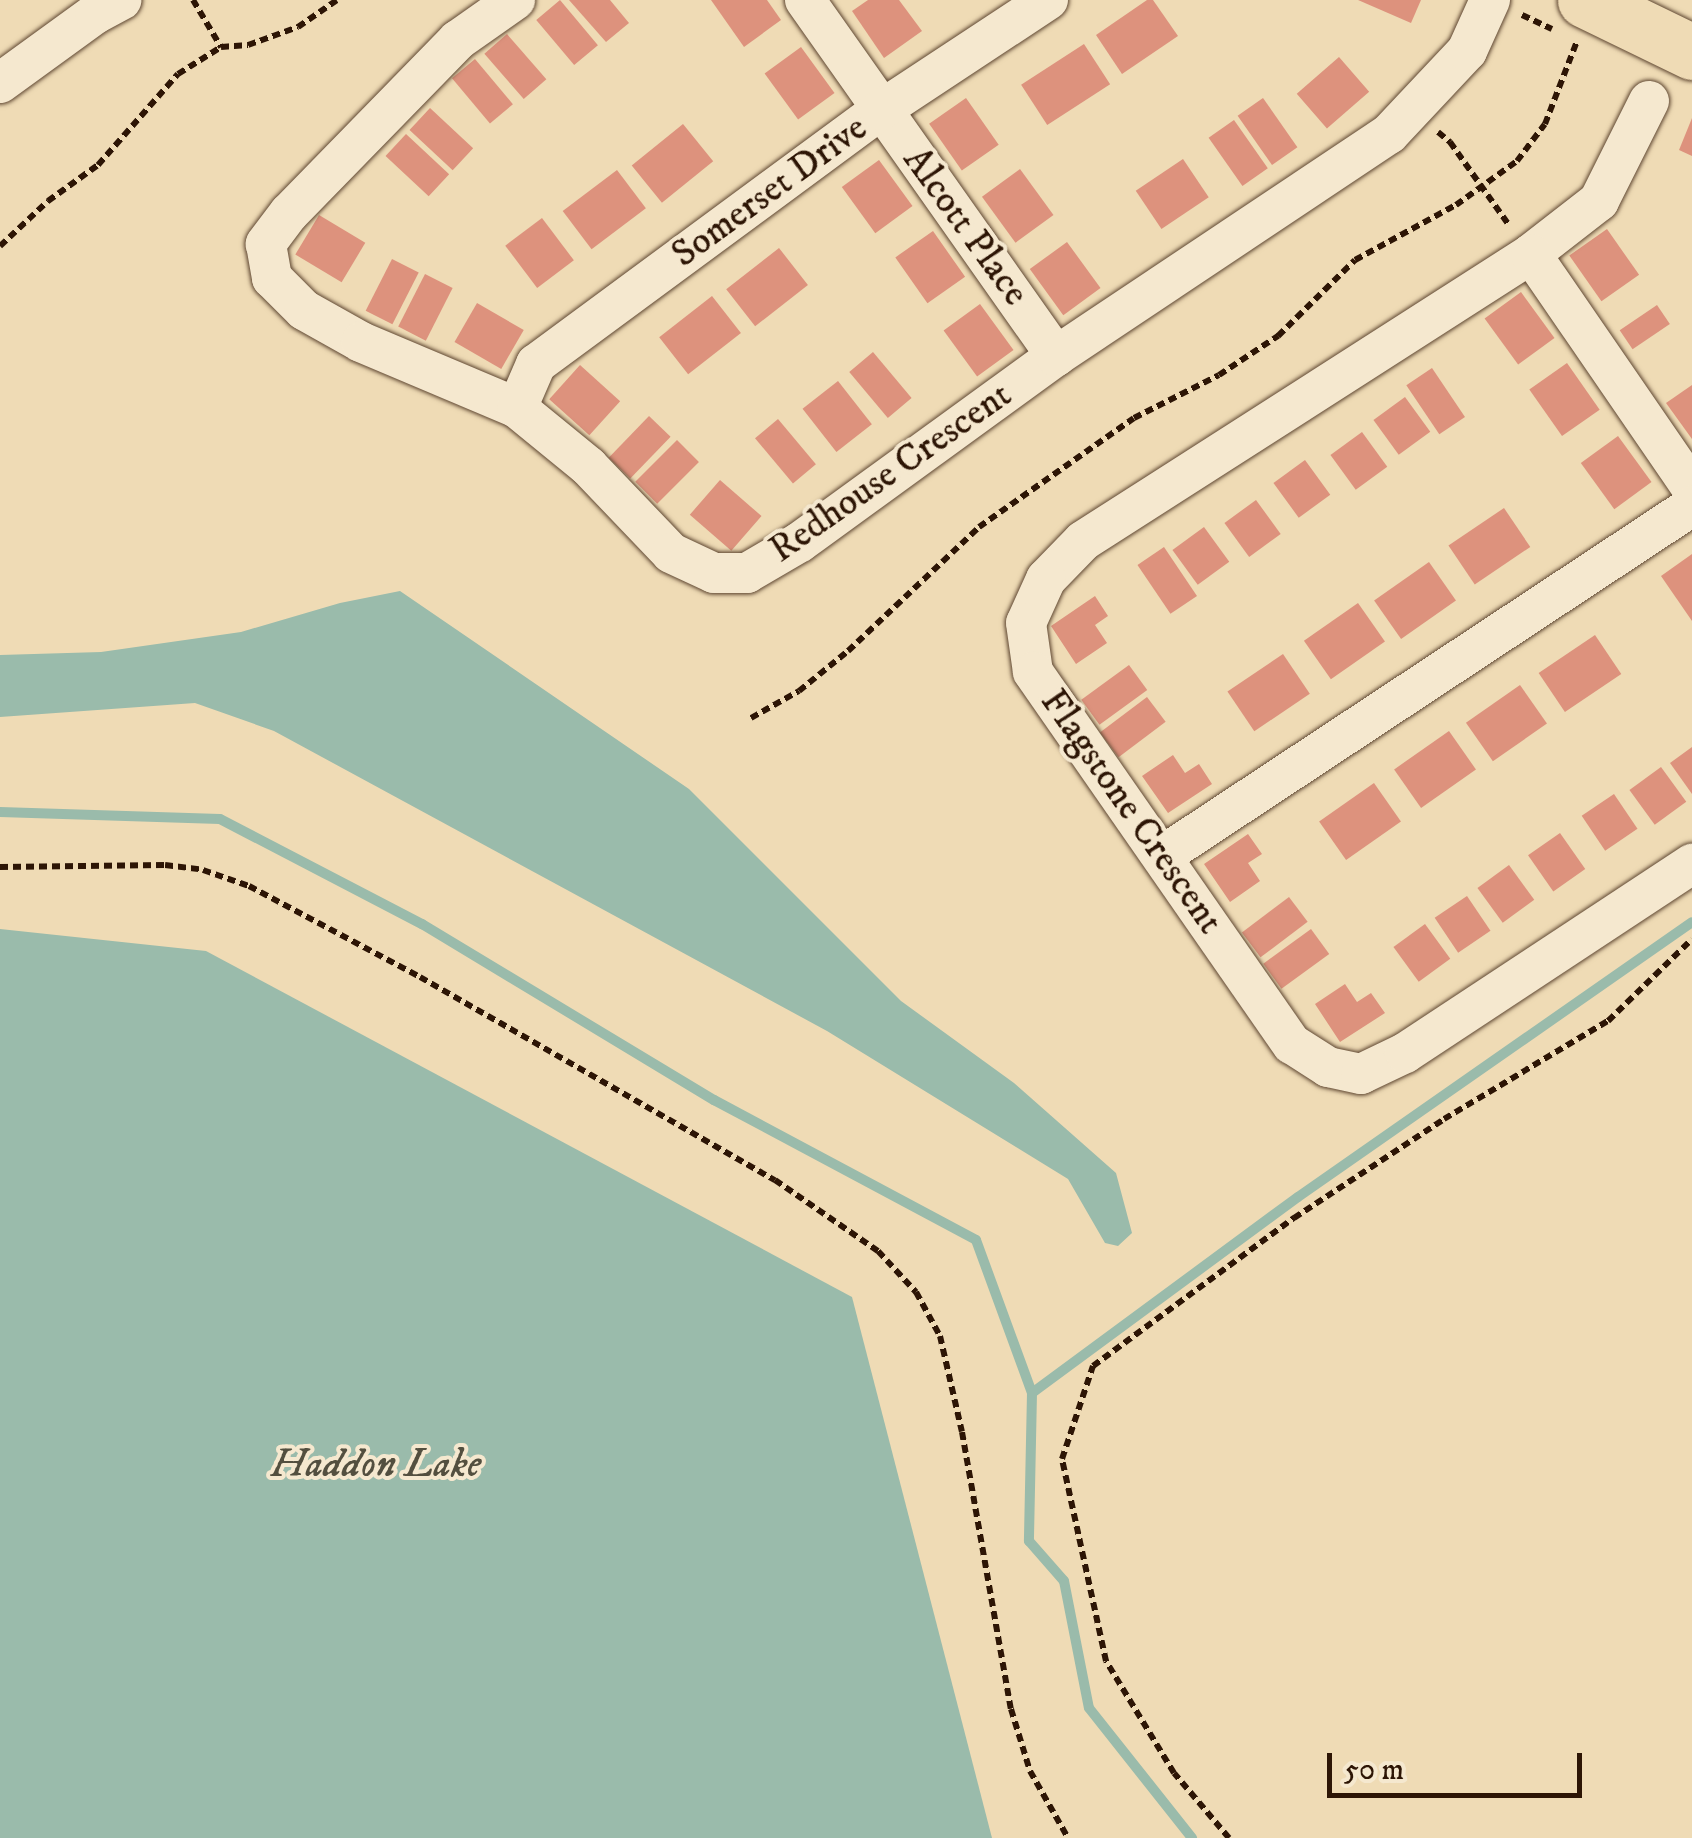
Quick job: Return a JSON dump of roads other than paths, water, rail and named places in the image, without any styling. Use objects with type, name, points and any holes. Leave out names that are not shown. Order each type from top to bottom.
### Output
[{"type":"main road","points":[[1581,20],[1692,52]]},
{"type":"street","name":"Redhouse Crescent","points":[[515,0],[458,40],[288,213],[266,244],[272,278],[304,310],[361,342],[517,408],[588,466],[672,554],[714,574],[747,573],[800,542],[1056,356],[1389,134],[1467,51],[1490,0]]},
{"type":"street","name":"Alcott Place","points":[[806,0],[1056,356]]},
{"type":"street","name":"Somerset Drive","points":[[517,408],[536,364],[881,110],[1048,0]]},
{"type":"street","points":[[0,83],[102,5]]},
{"type":"street","name":"Flagstone Crescent","points":[[1649,101],[1599,202],[1531,254],[1083,541],[1046,579],[1026,622],[1033,672],[1292,1044],[1328,1067],[1361,1074],[1405,1053],[1692,864]]},
{"type":"street","points":[[1531,254],[1692,488]]},
{"type":"street","points":[[1162,856],[1692,506]]},
{"type":"water","points":[[400,591],[689,789],[901,1001],[1014,1083],[1116,1173],[1132,1233],[1118,1246],[1105,1243],[1068,1179],[827,1031],[274,731],[195,703],[0,717],[0,655],[101,652],[241,632],[340,603]]},
{"type":"water","name":"Haddon Lake","points":[[0,929],[206,951],[852,1297],[992,1838],[0,1838]]},
{"type":"waterway","points":[[0,812],[220,819],[422,924],[714,1100],[976,1240],[1032,1393],[1029,1541],[1064,1581],[1089,1708],[1192,1838]]},
{"type":"waterway","points":[[1032,1393],[1298,1197],[1692,922]]}]
